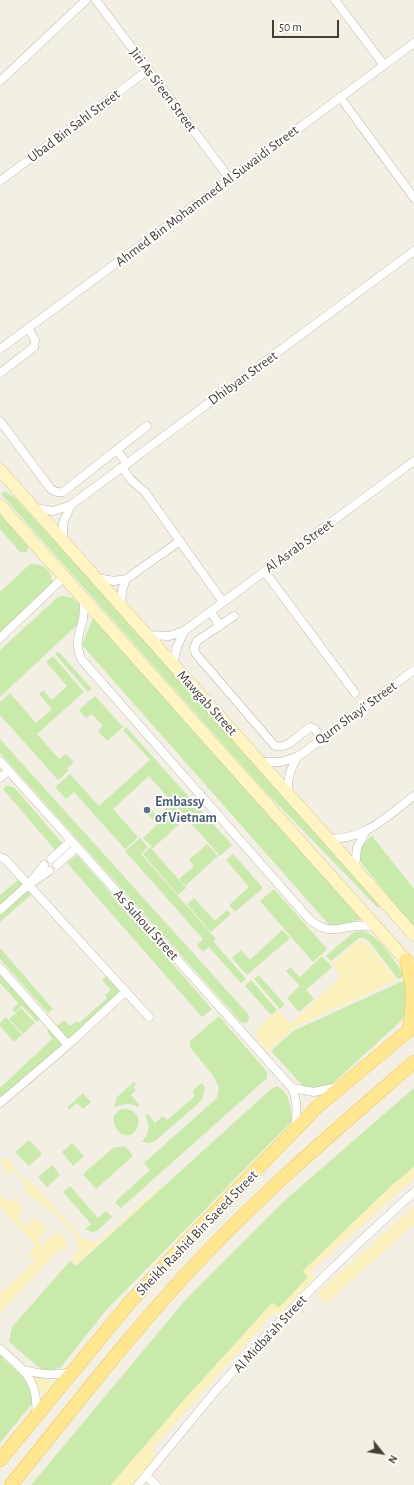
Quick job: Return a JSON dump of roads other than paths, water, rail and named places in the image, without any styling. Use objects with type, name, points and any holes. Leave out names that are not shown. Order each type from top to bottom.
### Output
[{"type":"main road","name":"Mawgab Street","points":[[0,470],[414,935]]},
{"type":"main road","name":"Mawgab Street","points":[[0,505],[410,965]]},
{"type":"main road","points":[[410,965],[414,1007],[412,1027]]},
{"type":"main road","name":"Sheikh Rashid Bin Saeed Street","points":[[0,1460],[130,1302],[296,1128],[339,1087],[412,1027]]},
{"type":"main road","name":"Sheikh Rashid Bin Saeed Street","points":[[11,1485],[143,1323],[207,1252],[293,1168],[414,1062]]},
{"type":"street","points":[[0,81],[86,0]]},
{"type":"street","name":"Jiri As Si'een Street","points":[[96,0],[230,179]]},
{"type":"street","points":[[335,0],[384,65]]},
{"type":"street","name":"Ahmed Bin Mohammed Al Suwaidi Street","points":[[0,349],[414,43]]},
{"type":"street","name":"Ubad Bin Sahl Street","points":[[0,181],[148,70]]},
{"type":"street","points":[[340,97],[414,198]]},
{"type":"street","name":"Dhibyan Street","points":[[33,508],[53,511],[71,505],[414,251]]},
{"type":"street","points":[[0,373],[34,347],[35,340],[28,328]]},
{"type":"street","points":[[0,421],[50,488],[56,492],[64,492],[147,426]]},
{"type":"street","points":[[117,450],[124,466],[134,482],[145,492],[223,602]]},
{"type":"street","name":"Al Asrab Street","points":[[146,635],[169,636],[184,631],[414,461]]},
{"type":"street","name":"Dhibyan Street","points":[[64,542],[63,523],[71,505]]},
{"type":"street","points":[[96,578],[114,581],[126,579],[180,540]]},
{"type":"street","points":[[265,572],[355,693]]},
{"type":"street","points":[[0,638],[64,577]]},
{"type":"street","points":[[121,607],[122,590],[126,579]]},
{"type":"street","points":[[84,599],[83,616],[77,638],[77,646],[82,660],[310,920],[327,930],[361,926],[377,927]]},
{"type":"street","points":[[211,612],[220,626]]},
{"type":"street","points":[[234,616],[197,641],[195,651],[276,746],[282,747],[311,727],[315,729],[321,739]]},
{"type":"street","points":[[173,664],[177,647],[184,631]]},
{"type":"street","name":"Qurn Shayi' Street","points":[[288,793],[291,768],[299,756],[414,670]]},
{"type":"street","name":"Qurn Shayi' Street","points":[[260,762],[281,762],[299,756]]},
{"type":"street","name":"As Suhoul Street","points":[[0,761],[292,1088],[297,1100],[296,1128]]},
{"type":"street","points":[[0,778],[8,770]]},
{"type":"street","points":[[327,838],[348,838],[367,831],[414,796]]},
{"type":"street","points":[[355,868],[355,855],[357,848],[367,831]]},
{"type":"street","points":[[71,841],[54,862],[77,847]]},
{"type":"street","points":[[0,857],[5,858],[149,1017]]},
{"type":"street","points":[[0,910],[47,868]]},
{"type":"street","points":[[0,968],[68,1044]]},
{"type":"street","points":[[0,1103],[126,991]]},
{"type":"street","points":[[292,1088],[314,1092],[339,1087]]},
{"type":"street","name":"Al Midba'ah Street","points":[[138,1485],[214,1394],[278,1324],[345,1257],[414,1192]]},
{"type":"street","points":[[0,1349],[25,1370],[34,1388],[36,1416]]},
{"type":"street","points":[[25,1370],[44,1375],[72,1372]]},
{"type":"street","points":[[146,1476],[156,1485]]},
{"type":"place","name":"Embassy of Vietnam","points":[[147,810]]}]
